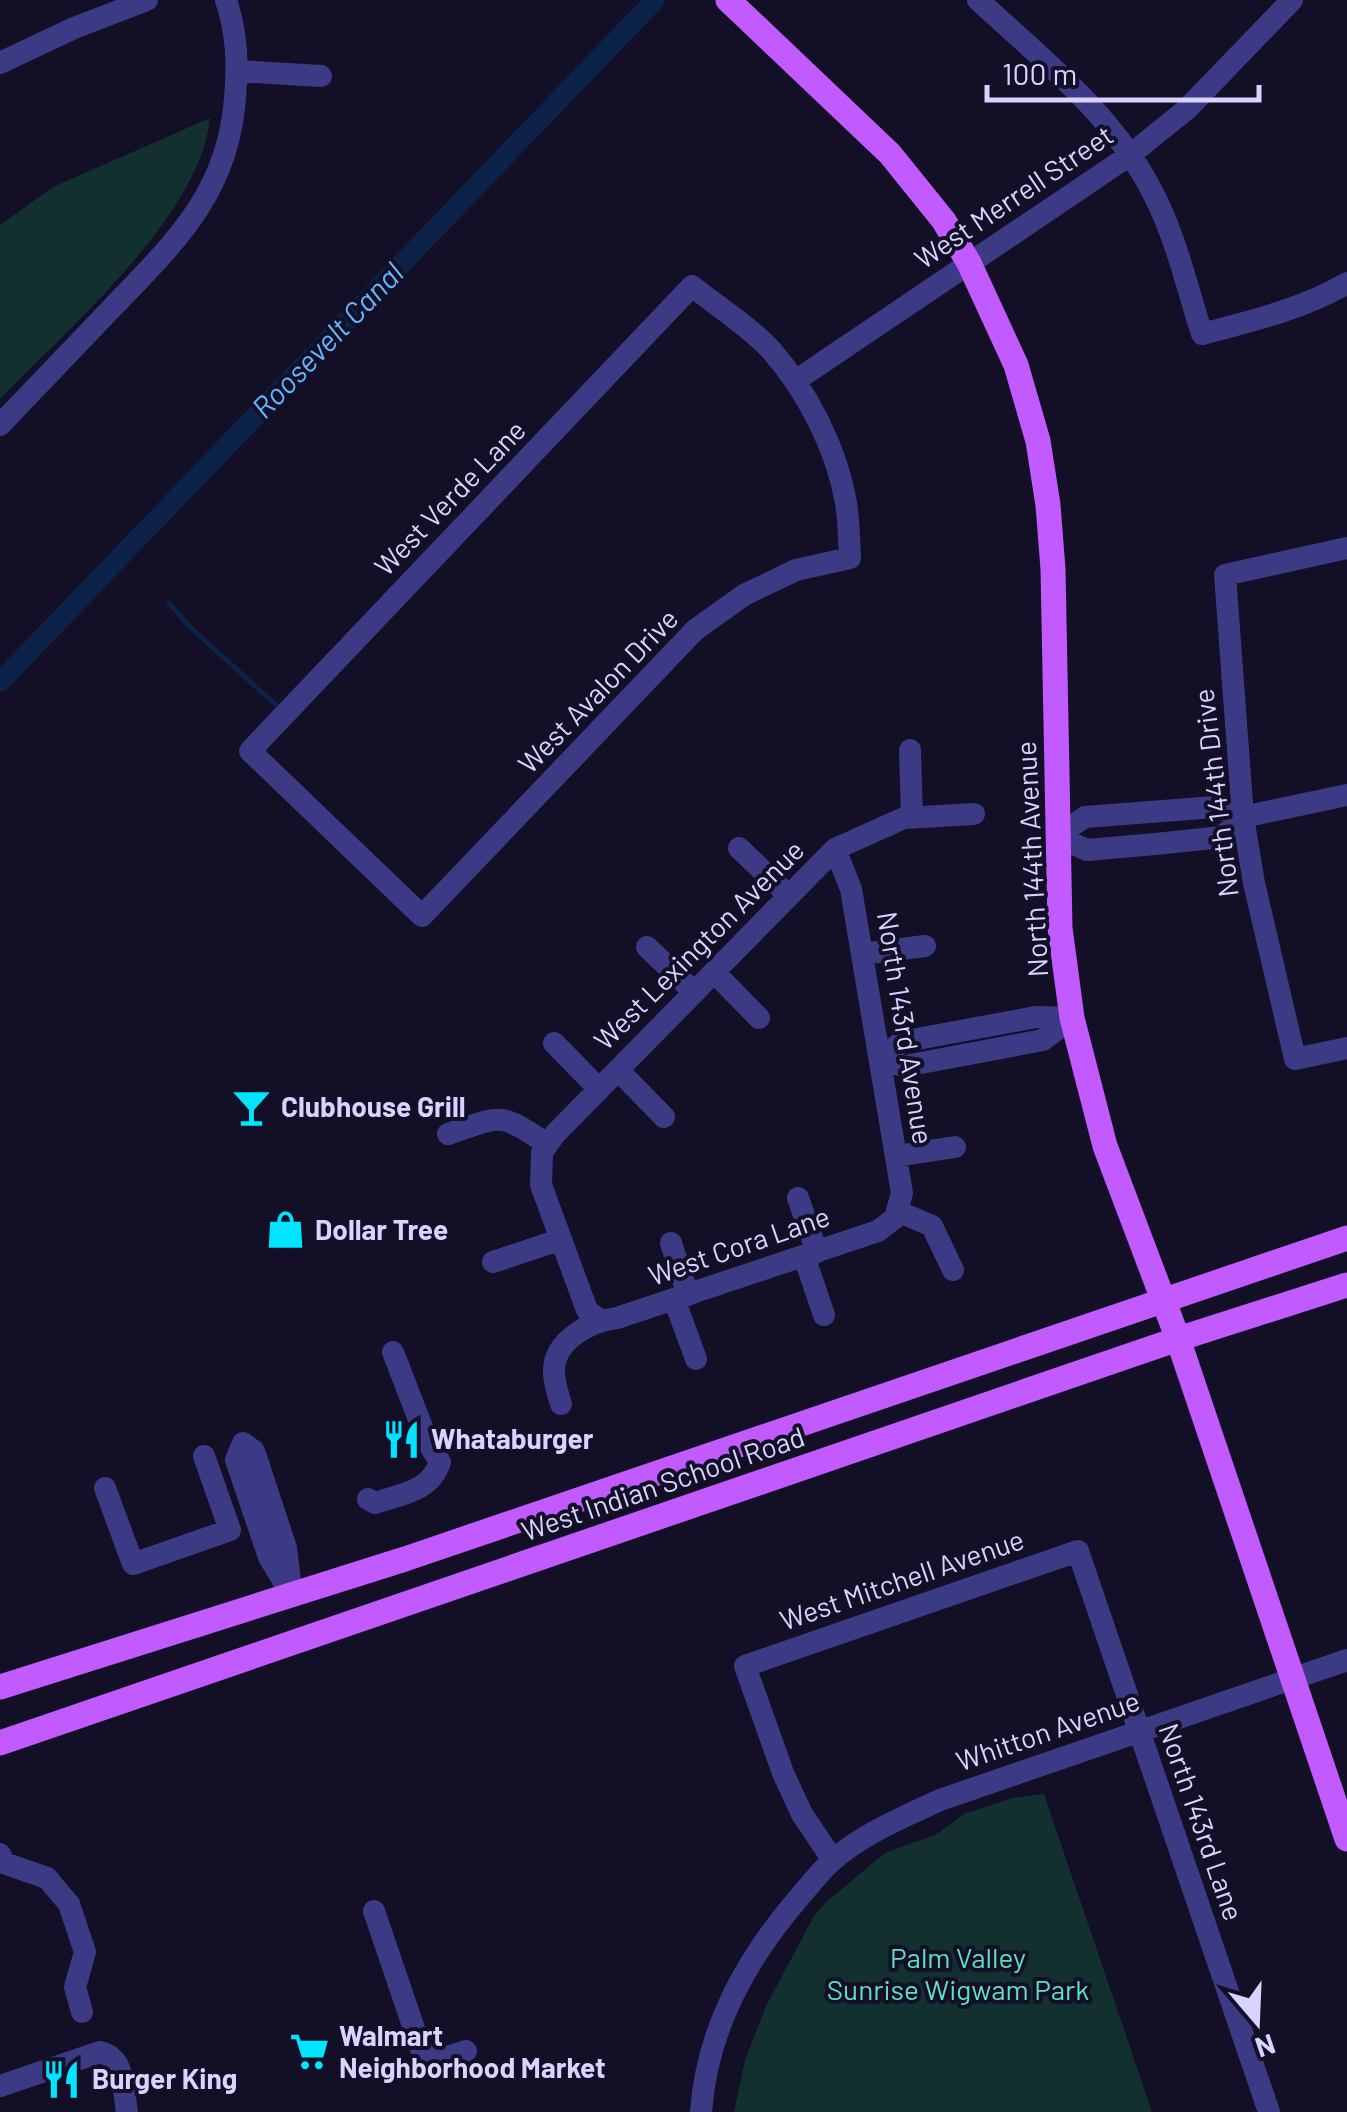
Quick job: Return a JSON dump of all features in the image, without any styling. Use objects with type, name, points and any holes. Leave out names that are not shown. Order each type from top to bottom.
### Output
[{"type":"main road","name":"North 144th Avenue","points":[[728,0],[890,154],[944,221],[969,263],[1016,365],[1040,457],[1053,569],[1060,928],[1072,1018],[1104,1146],[1178,1340],[1347,1840]]},
{"type":"main road","name":"West Indian School Road","points":[[0,1687],[292,1596],[1347,1238]]},
{"type":"main road","name":"West Indian School Road","points":[[0,1743],[1347,1285]]},
{"type":"main road","points":[[292,1596],[307,1638]]},
{"type":"street","points":[[0,63],[74,28],[147,0]]},
{"type":"street","points":[[0,425],[180,237],[206,199],[223,165],[233,128],[238,71],[236,36],[226,0]]},
{"type":"street","points":[[978,0],[1096,110],[1130,155],[1154,194],[1174,242],[1202,334],[1256,320],[1328,294],[1347,283]]},
{"type":"street","name":"West Merrell Street","points":[[796,382],[1130,155],[1187,110],[1292,0]]},
{"type":"street","points":[[238,71],[321,76]]},
{"type":"street","name":"West Verde Lane","points":[[422,916],[250,751],[692,286],[768,348],[796,382]]},
{"type":"street","name":"West Avalon Drive","points":[[422,916],[695,630],[761,586],[796,570],[850,558],[846,501],[829,446],[796,382]]},
{"type":"street","name":"North 144th Drive","points":[[1347,548],[1225,575],[1243,817],[1254,883],[1295,1059],[1347,1048]]},
{"type":"street","points":[[910,750],[912,818]]},
{"type":"street","points":[[1057,836],[1085,817],[1214,807],[1243,817],[1347,795]]},
{"type":"street","name":"West Lexington Avenue","points":[[559,1240],[539,1173],[542,1152],[599,1089],[835,849],[904,818],[974,814]]},
{"type":"street","points":[[1057,836],[1087,850],[1156,844],[1222,837],[1243,817]]},
{"type":"street","points":[[739,848],[788,896]]},
{"type":"street","name":"North 143rd Avenue","points":[[835,849],[852,889],[902,1193],[896,1215]]},
{"type":"street","points":[[862,954],[925,946]]},
{"type":"street","points":[[647,947],[694,992]]},
{"type":"street","points":[[714,972],[760,1018]]},
{"type":"street","points":[[880,1061],[905,1066],[979,1040],[1043,1040],[1072,1018]]},
{"type":"street","points":[[554,1043],[599,1089]]},
{"type":"street","points":[[618,1070],[664,1117]]},
{"type":"street","points":[[448,1134],[500,1118],[512,1121],[547,1144]]},
{"type":"street","points":[[896,1156],[955,1146]]},
{"type":"street","points":[[798,1198],[824,1316]]},
{"type":"street","points":[[896,1215],[932,1226],[953,1270]]},
{"type":"street","name":"West Cora Lane","points":[[599,1320],[617,1318],[878,1231],[896,1215]]},
{"type":"street","points":[[493,1262],[559,1240],[587,1310],[599,1320],[570,1338],[555,1358],[553,1376],[561,1404]]},
{"type":"street","points":[[670,1243],[696,1359]]},
{"type":"street","points":[[368,1499],[376,1503],[422,1487],[436,1478],[440,1462],[428,1443],[394,1352]]},
{"type":"street","points":[[243,1443],[254,1450],[286,1548],[292,1596],[269,1556],[236,1460],[243,1443]]},
{"type":"street","points":[[105,1488],[133,1564],[230,1530],[204,1456]]},
{"type":"street","name":"West Mitchell Avenue","points":[[833,1860],[802,1814],[783,1773],[746,1666],[1078,1551]]},
{"type":"street","name":"North 143rd Lane","points":[[1078,1551],[1269,2112]]},
{"type":"street","name":"Whitton Avenue","points":[[701,2112],[708,2060],[732,1990],[776,1924],[833,1860],[884,1826],[940,1800],[1347,1660]]},
{"type":"street","points":[[0,1854],[4,1862],[55,1884],[58,1908],[75,1955],[83,1962],[75,1987],[82,2012]]},
{"type":"street","points":[[374,1911],[420,2049],[434,2061],[466,2050]]},
{"type":"street","points":[[0,2086],[100,2052],[109,2054],[120,2068],[128,2112]]},
{"type":"green space","points":[[210,118],[201,156],[183,194],[157,232],[94,305],[0,399],[0,225],[53,187]]},
{"type":"green space","name":"Palm Valley Sunrise Wigwam Park","points":[[1044,1794],[1152,2112],[734,2112],[745,2060],[766,2006],[814,1916],[826,1902],[885,1853],[937,1834],[964,1814],[1012,1798]]},
{"type":"waterway","name":"Roosevelt Canal","points":[[0,682],[655,0]]},
{"type":"waterway","points":[[169,603],[276,705]]},
{"type":"place","name":"Clubhouse Grill","points":[[251,1107]]},
{"type":"place","name":"Dollar Tree","points":[[285,1230]]},
{"type":"place","name":"Whataburger","points":[[401,1439]]},
{"type":"place","name":"Walmart Neighborhood Market","points":[[309,2052]]},
{"type":"place","name":"Burger King","points":[[62,2079]]}]
